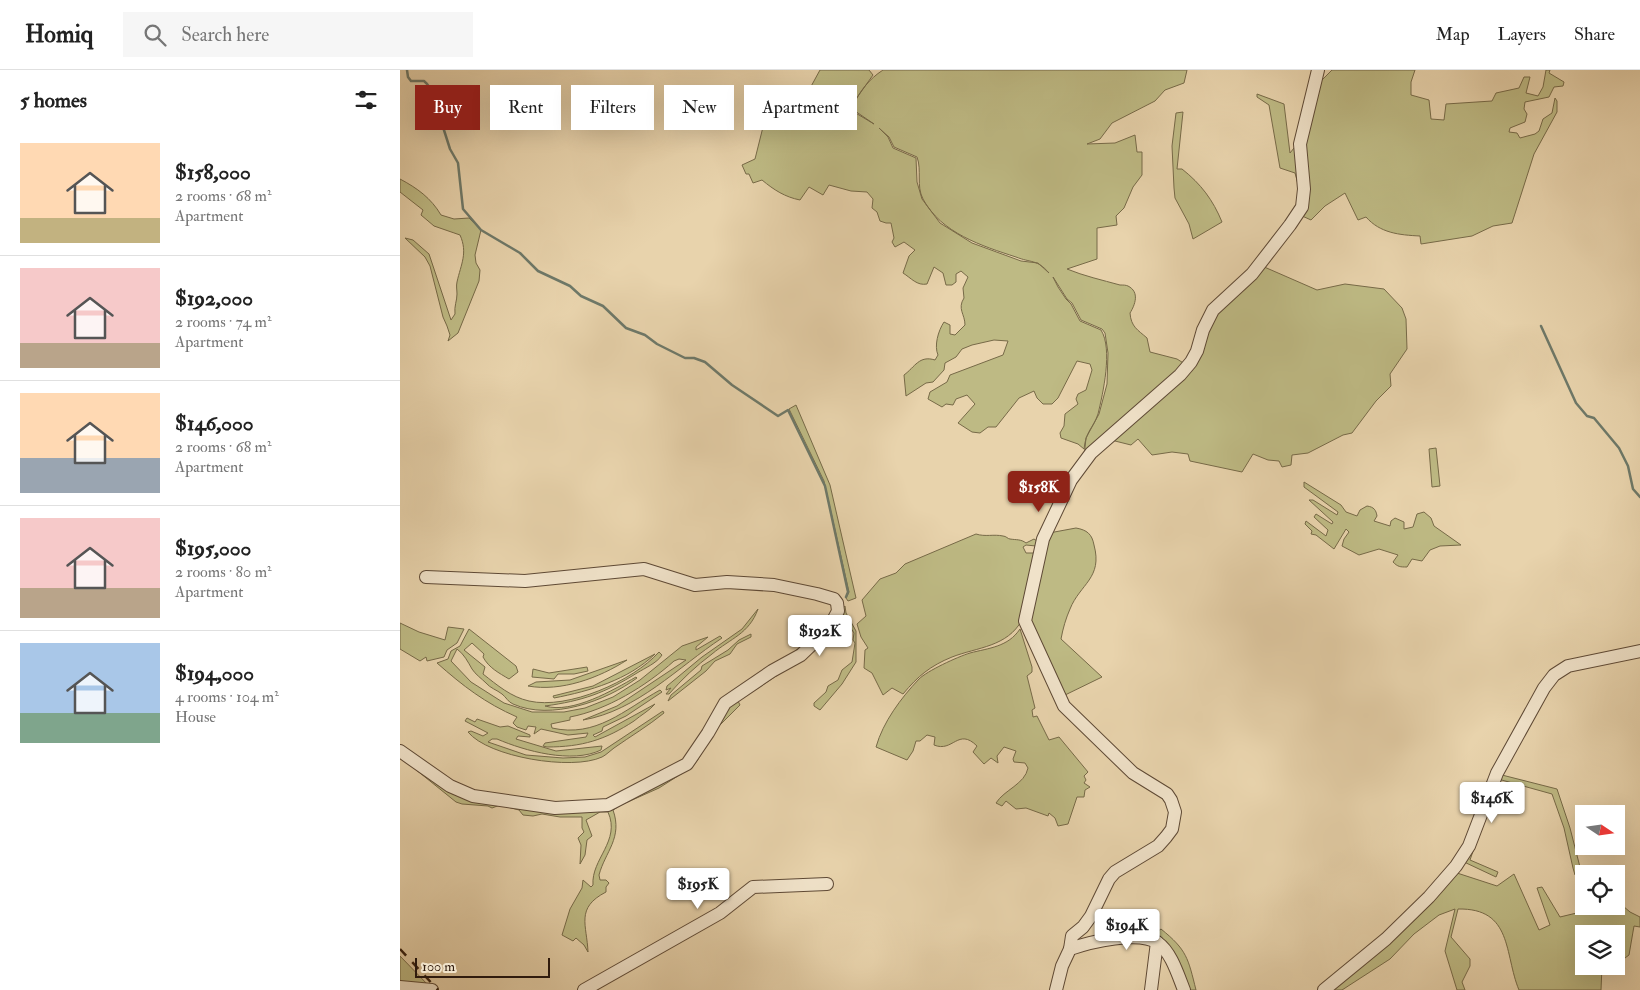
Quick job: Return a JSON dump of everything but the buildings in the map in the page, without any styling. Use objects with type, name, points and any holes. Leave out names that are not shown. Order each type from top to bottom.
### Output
[{"type":"street","points":[[1056,990],[1062,966],[1070,949],[1072,936],[1083,927],[1091,916],[1108,879],[1128,863],[1158,846],[1172,829],[1176,812],[1166,794],[1134,773],[1064,706],[1025,621],[1043,539],[1072,480],[1091,453],[1164,390],[1185,369],[1197,351],[1213,310],[1252,274],[1302,207],[1304,189],[1300,144],[1318,70]]},
{"type":"street","points":[[400,751],[450,786],[473,796],[555,808],[608,805],[686,764],[725,703],[772,671],[801,655],[829,628],[838,611],[837,603],[834,599],[795,589],[727,582],[695,585],[644,569],[525,581],[426,577]]},
{"type":"street","points":[[1324,990],[1386,939],[1430,896],[1456,866],[1469,846],[1496,773],[1544,688],[1554,675],[1568,666],[1640,651]]},
{"type":"street","points":[[584,990],[720,912],[753,887],[827,884]]},
{"type":"street","points":[[1070,949],[1097,942],[1126,938],[1149,939],[1157,942],[1168,955],[1184,990]]},
{"type":"street","points":[[1152,990],[1157,942]]},
{"type":"street","points":[[400,987],[432,990]]},
{"type":"shaded area","points":[[820,70],[869,70],[873,75],[866,86],[873,77],[883,70],[1187,70],[1184,83],[1165,90],[1155,101],[1112,123],[1100,139],[1087,144],[1115,143],[1135,135],[1137,152],[1142,152],[1142,175],[1133,187],[1124,208],[1116,216],[1117,225],[1097,228],[1097,259],[1067,269],[1132,289],[1135,299],[1130,313],[1132,322],[1147,338],[1150,352],[1177,359],[1185,364],[1084,457],[1086,439],[1084,449],[1078,444],[1061,438],[1060,433],[1064,426],[1065,414],[1078,404],[1076,399],[1078,394],[1086,390],[1092,370],[1090,364],[1077,361],[1058,398],[1052,404],[1043,404],[1037,398],[1034,391],[1019,398],[996,427],[988,427],[980,433],[972,432],[958,423],[975,404],[967,395],[956,399],[953,405],[946,404],[942,407],[928,399],[930,392],[947,382],[950,375],[1003,355],[1008,341],[994,340],[962,349],[956,357],[945,363],[944,370],[933,382],[926,383],[906,396],[904,375],[921,360],[935,360],[938,355],[936,347],[937,338],[944,322],[950,325],[950,334],[955,335],[965,325],[961,305],[964,298],[963,288],[968,277],[961,271],[956,274],[956,282],[952,285],[946,285],[943,273],[934,267],[927,284],[917,283],[903,273],[909,256],[915,250],[904,242],[895,247],[892,242],[894,238],[891,223],[880,221],[877,212],[872,208],[873,199],[867,192],[851,191],[829,185],[823,195],[809,187],[800,200],[789,197],[762,180],[753,183],[742,165],[755,159],[762,130],[857,130],[857,114],[874,124],[857,112],[857,85],[812,85]],"holes":[[[879,128],[889,137],[894,147],[917,157],[921,194],[930,210],[922,199],[917,182],[916,158],[893,148],[888,137]],[[931,211],[951,229],[976,243],[1035,263],[1021,261],[972,243],[940,223]],[[1053,277],[1067,299],[1072,303],[1081,320],[1102,329],[1105,333],[1108,353],[1107,384],[1099,414],[1087,437],[1098,414],[1106,371],[1105,338],[1101,330],[1080,321]]]},
{"type":"shaded area","points":[[1332,70],[1415,70],[1411,82],[1411,95],[1429,100],[1431,119],[1444,120],[1446,104],[1492,101],[1496,93],[1519,88],[1524,77],[1530,77],[1526,93],[1538,96],[1543,87],[1546,70],[1550,70],[1549,73],[1564,82],[1563,86],[1554,87],[1549,97],[1525,102],[1524,109],[1527,114],[1525,122],[1510,128],[1509,132],[1517,133],[1520,138],[1535,134],[1539,131],[1543,119],[1552,113],[1555,98],[1557,101],[1557,112],[1534,154],[1512,223],[1493,226],[1472,236],[1421,244],[1420,236],[1397,234],[1384,230],[1377,227],[1366,217],[1358,220],[1345,193],[1325,206],[1311,220],[1300,215],[1303,144],[1318,84]]},
{"type":"shaded area","points":[[1257,94],[1284,104],[1290,153],[1298,143],[1302,199],[1295,173],[1280,168],[1269,105],[1257,97]]},
{"type":"shaded area","points":[[1183,112],[1177,169],[1182,169],[1201,187],[1215,207],[1222,222],[1193,239],[1189,224],[1175,198],[1174,188],[1172,146],[1176,113]]},
{"type":"shaded area","points":[[400,179],[423,194],[433,203],[441,215],[454,219],[469,218],[481,230],[475,255],[476,263],[480,270],[479,281],[458,333],[448,341],[450,335],[443,317],[430,266],[425,257],[405,238],[413,240],[429,254],[451,320],[455,314],[457,284],[464,253],[462,241],[460,235],[434,226],[421,215],[423,210],[400,192]]},
{"type":"shaded area","points":[[1262,266],[1317,290],[1345,284],[1384,289],[1402,308],[1406,319],[1407,349],[1390,374],[1391,386],[1376,401],[1352,433],[1343,435],[1308,453],[1292,455],[1291,465],[1282,467],[1279,461],[1268,460],[1253,454],[1242,472],[1190,461],[1188,454],[1172,452],[1152,455],[1138,439],[1131,445],[1111,440],[1166,393],[1211,318]]},
{"type":"shaded area","points":[[796,405],[830,485],[856,598],[848,601],[846,598],[849,592],[824,481],[789,409]]},
{"type":"shaded area","points":[[1436,448],[1440,486],[1432,487],[1429,449]]},
{"type":"shaded area","points":[[1304,482],[1341,505],[1346,512],[1357,516],[1360,510],[1367,506],[1373,508],[1377,516],[1374,521],[1390,526],[1391,521],[1395,518],[1404,522],[1404,529],[1413,527],[1417,514],[1424,512],[1431,518],[1434,526],[1461,545],[1440,546],[1430,550],[1422,561],[1412,559],[1407,567],[1396,565],[1393,562],[1398,555],[1379,549],[1359,555],[1342,546],[1349,532],[1346,529],[1334,549],[1316,535],[1311,534],[1312,531],[1305,524],[1306,521],[1326,536],[1328,530],[1314,517],[1316,514],[1332,524],[1333,522],[1309,500],[1313,500],[1337,515],[1338,512],[1304,487]]},
{"type":"shaded area","points":[[1076,528],[1086,531],[1092,538],[1096,556],[1095,565],[1089,580],[1074,600],[1061,639],[1102,677],[1063,696],[1029,615],[1049,533]]},
{"type":"shaded area","points":[[976,534],[1004,536],[1026,543],[1034,539],[1037,541],[1036,546],[1026,545],[1023,547],[1026,553],[1034,553],[1022,620],[1016,629],[1000,641],[937,664],[919,677],[903,694],[892,688],[883,695],[872,673],[864,668],[865,650],[868,648],[861,637],[857,624],[866,616],[862,600],[880,579],[896,573],[905,564]]},
{"type":"shaded area","points":[[845,606],[846,613],[856,631],[856,662],[842,684],[820,710],[814,706],[814,703],[826,692],[828,686],[838,680],[842,670],[852,662],[855,643],[853,640],[854,633],[843,616],[841,616],[822,644],[813,652],[738,701],[740,705],[717,728],[692,767],[659,788],[613,810],[616,820],[615,837],[599,875],[600,880],[606,880],[609,883],[606,887],[606,892],[596,898],[586,911],[585,925],[588,952],[584,945],[576,938],[573,941],[562,935],[570,909],[582,888],[583,880],[591,887],[593,885],[596,867],[611,832],[608,812],[600,812],[586,820],[592,836],[587,840],[585,855],[580,864],[581,845],[578,838],[584,832],[582,817],[560,817],[542,814],[533,816],[523,815],[519,810],[500,805],[492,808],[462,804],[456,802],[415,769],[450,788],[588,809],[683,769],[726,705],[769,675]]},
{"type":"shaded area","points":[[758,609],[750,624],[739,635],[700,663],[669,694],[666,694],[671,688],[666,690],[667,686],[702,657],[742,629]]},
{"type":"shaded area","points":[[400,623],[419,632],[445,640],[448,627],[464,629],[457,643],[447,650],[444,657],[427,661],[426,657],[420,661],[400,649]]},
{"type":"shaded area","points":[[469,629],[516,666],[518,672],[509,679],[502,675],[488,664],[483,657],[484,654],[472,643],[464,650],[485,667],[483,674],[510,694],[529,701],[545,703],[562,701],[599,691],[633,673],[648,663],[659,652],[662,655],[651,665],[604,691],[582,699],[545,706],[556,708],[580,704],[637,678],[610,694],[578,706],[544,710],[528,709],[511,703],[477,675],[457,649],[451,661],[471,682],[504,703],[532,712],[564,712],[585,708],[613,697],[640,680],[682,646],[708,637],[696,647],[696,650],[720,636],[722,638],[639,698],[603,715],[583,720],[617,706],[686,660],[679,659],[674,661],[639,688],[612,703],[584,714],[570,717],[570,720],[551,724],[552,728],[568,730],[596,726],[660,690],[662,692],[626,716],[603,727],[602,731],[593,735],[595,737],[655,704],[634,721],[603,738],[593,741],[571,746],[547,747],[543,746],[545,743],[586,737],[588,733],[568,735],[541,729],[534,734],[536,727],[528,726],[526,730],[517,727],[513,723],[517,717],[475,693],[437,663],[448,659],[451,651],[460,646]]},
{"type":"shaded area","points":[[1020,629],[1032,667],[1032,672],[1027,676],[1035,708],[1032,710],[1033,717],[1037,716],[1049,740],[1059,737],[1088,772],[1084,776],[1086,780],[1084,783],[1090,787],[1085,790],[1084,797],[1077,797],[1068,824],[1058,826],[1055,818],[1049,813],[1048,816],[1026,808],[1016,809],[1006,801],[1002,806],[996,803],[1004,794],[1019,783],[1026,774],[1028,768],[1025,763],[1014,762],[1013,759],[1016,751],[1004,747],[997,756],[998,763],[991,758],[984,764],[973,752],[977,746],[965,739],[960,739],[941,747],[934,745],[935,737],[927,735],[920,741],[916,741],[913,751],[907,760],[876,747],[883,728],[893,711],[919,679],[935,668],[958,658],[1004,643],[1010,640]]},
{"type":"shaded area","points":[[751,634],[751,637],[737,644],[730,654],[715,661],[706,671],[668,701],[671,695],[701,670],[702,666],[728,650],[739,640]]},
{"type":"shaded area","points":[[655,654],[621,678],[595,688],[554,698],[553,696],[593,686]]},
{"type":"shaded area","points":[[627,660],[592,678],[579,682],[553,687],[528,686],[536,682],[570,680]]},
{"type":"shaded area","points":[[587,667],[588,671],[574,674],[558,674],[554,679],[532,677],[533,669],[549,673]]},
{"type":"shaded area","points":[[663,711],[664,713],[658,718],[604,756],[588,761],[571,763],[531,759],[511,755],[493,748],[478,741],[468,732],[471,731],[483,736],[488,733],[465,721],[467,718],[475,722],[477,719],[500,727],[508,726],[530,735],[530,737],[518,736],[516,739],[556,751],[602,746],[601,750],[589,754],[563,756],[521,748],[497,739],[492,739],[488,742],[526,755],[563,758],[585,757],[601,752]]},
{"type":"shaded area","points":[[1498,774],[1557,789],[1579,865],[1575,865],[1575,875],[1564,828],[1552,794],[1498,779],[1470,860],[1498,872],[1496,877],[1462,861]]},
{"type":"shaded area","points":[[1454,872],[1497,886],[1514,874],[1539,930],[1550,925],[1537,888],[1542,887],[1560,917],[1575,913],[1575,915],[1625,915],[1625,908],[1640,917],[1640,927],[1634,926],[1629,955],[1625,958],[1625,925],[1575,925],[1575,975],[1602,975],[1601,990],[1519,990],[1508,948],[1498,925],[1489,916],[1476,911],[1458,909],[1451,937],[1470,959],[1470,966],[1462,982],[1465,990],[1457,990],[1445,951],[1455,909],[1439,915],[1414,934],[1390,959],[1342,990],[1327,990]]},
{"type":"shaded area","points":[[1161,929],[1176,943],[1185,955],[1196,990],[1188,990],[1151,936]]},
{"type":"shaded area","points":[[400,956],[429,986],[400,983]]},
{"type":"waterway","points":[[407,70],[411,81],[424,81],[430,88],[432,100],[428,113],[431,119],[443,127],[450,149],[458,163],[463,209],[481,230],[520,253],[538,271],[570,286],[581,296],[603,306],[626,328],[645,335],[657,344],[685,358],[694,358],[705,362],[732,385],[778,416],[788,410],[825,486],[848,592],[846,597]]},
{"type":"waterway","points":[[1541,326],[1576,403],[1587,416],[1594,418],[1619,448],[1628,466],[1633,489],[1640,497]]},
{"type":"railway","points":[[400,949],[438,990]]}]
